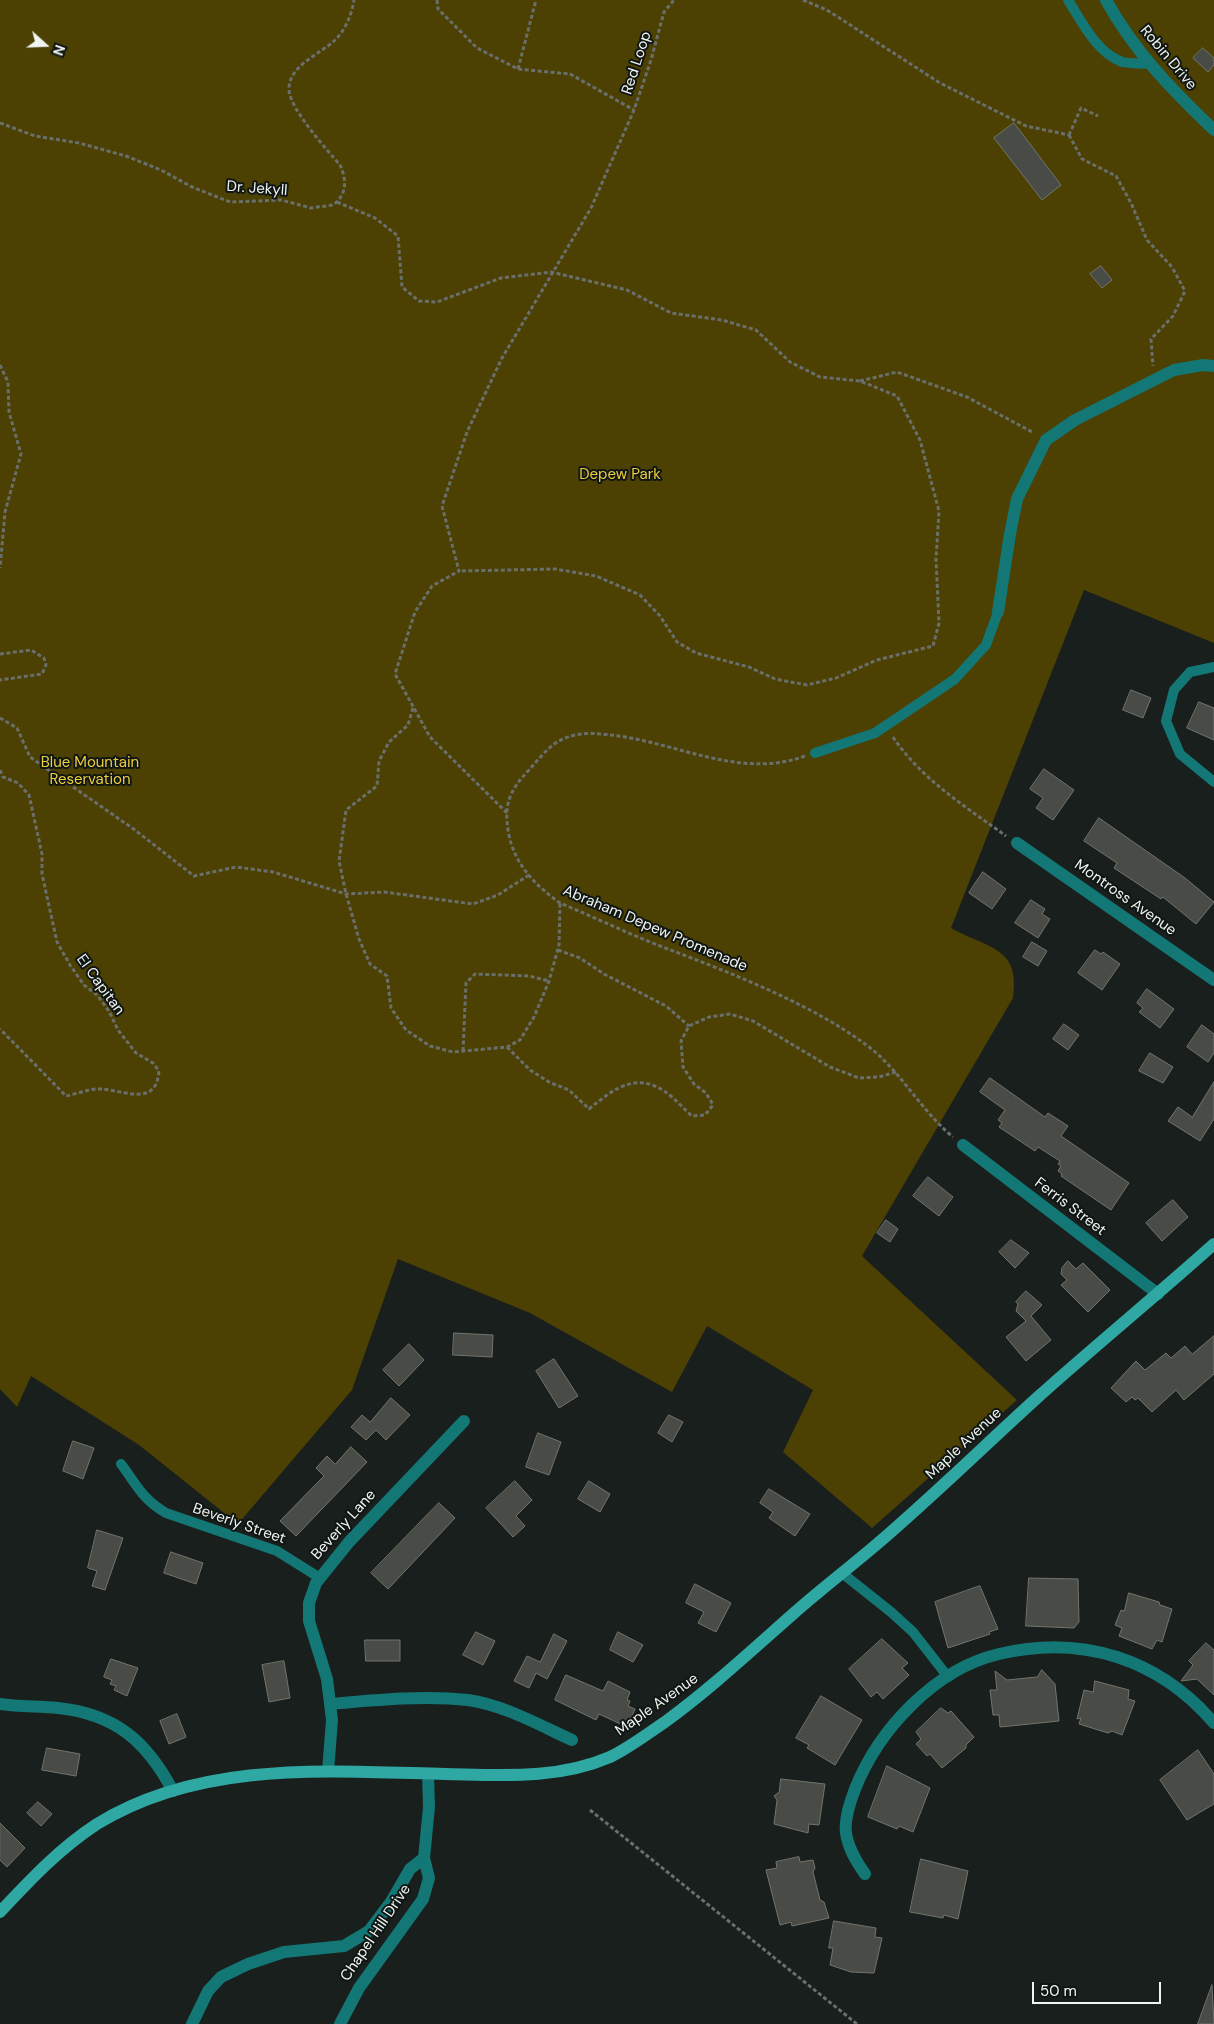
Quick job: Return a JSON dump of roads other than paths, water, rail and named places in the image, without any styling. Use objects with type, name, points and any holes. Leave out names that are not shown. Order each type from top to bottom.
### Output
[{"type":"street","name":"Robin Drive","points":[[1106,0],[1116,18],[1149,64],[1174,92],[1214,130]]},
{"type":"street","points":[[998,612],[1017,500],[1046,440],[1074,420],[1174,370],[1203,365],[1214,366]]},
{"type":"street","name":"Montross Avenue","points":[[1017,843],[1214,980]]},
{"type":"street","name":"Ferris Street","points":[[963,1145],[1158,1294]]},
{"type":"street","name":"Maple Avenue","points":[[0,1912],[34,1875],[67,1846],[98,1824],[144,1800],[173,1791],[240,1775],[328,1772],[526,1776],[571,1771],[610,1757],[639,1740],[704,1693],[970,1462],[1038,1398],[1214,1244]]},
{"type":"street","name":"Beverly Lane","points":[[328,1772],[332,1720],[327,1680],[309,1621],[309,1603],[320,1578],[349,1542],[464,1422]]},
{"type":"street","points":[[865,1874],[853,1858],[846,1832],[850,1803],[859,1778],[888,1731],[910,1708],[948,1677],[977,1662],[998,1654],[1025,1649],[1048,1648],[1109,1654],[1134,1662],[1158,1674],[1182,1691],[1214,1723]]},
{"type":"street","points":[[330,1704],[421,1699],[469,1700],[520,1717],[572,1740]]},
{"type":"street","points":[[0,1704],[58,1708],[83,1712],[124,1729],[137,1740],[160,1766],[173,1791]]},
{"type":"street","name":"Chapel Hill Drive","points":[[340,2024],[359,1988],[423,1898],[429,1878],[424,1858],[429,1807],[428,1774]]},
{"type":"street","name":"Chapel Hill Drive","points":[[192,2024],[208,1991],[222,1977],[248,1964],[284,1952],[344,1946],[369,1931],[391,1902],[410,1869],[424,1858]]},
{"type":"lane","points":[[1068,0],[1084,26],[1106,54],[1123,62],[1149,64]]},
{"type":"lane","points":[[815,752],[875,733],[955,680],[986,645],[998,612]]},
{"type":"lane","points":[[1214,666],[1190,672],[1174,690],[1166,721],[1180,754],[1214,782]]},
{"type":"lane","name":"Beverly Street","points":[[121,1464],[141,1495],[150,1504],[173,1517],[278,1551],[320,1578]]},
{"type":"lane","points":[[842,1573],[913,1632],[948,1677]]},
{"type":"park label","name":"Depew Park","points":[[620,475]]},
{"type":"park label","name":"Blue Mountain Reservation","points":[[90,772]]}]
